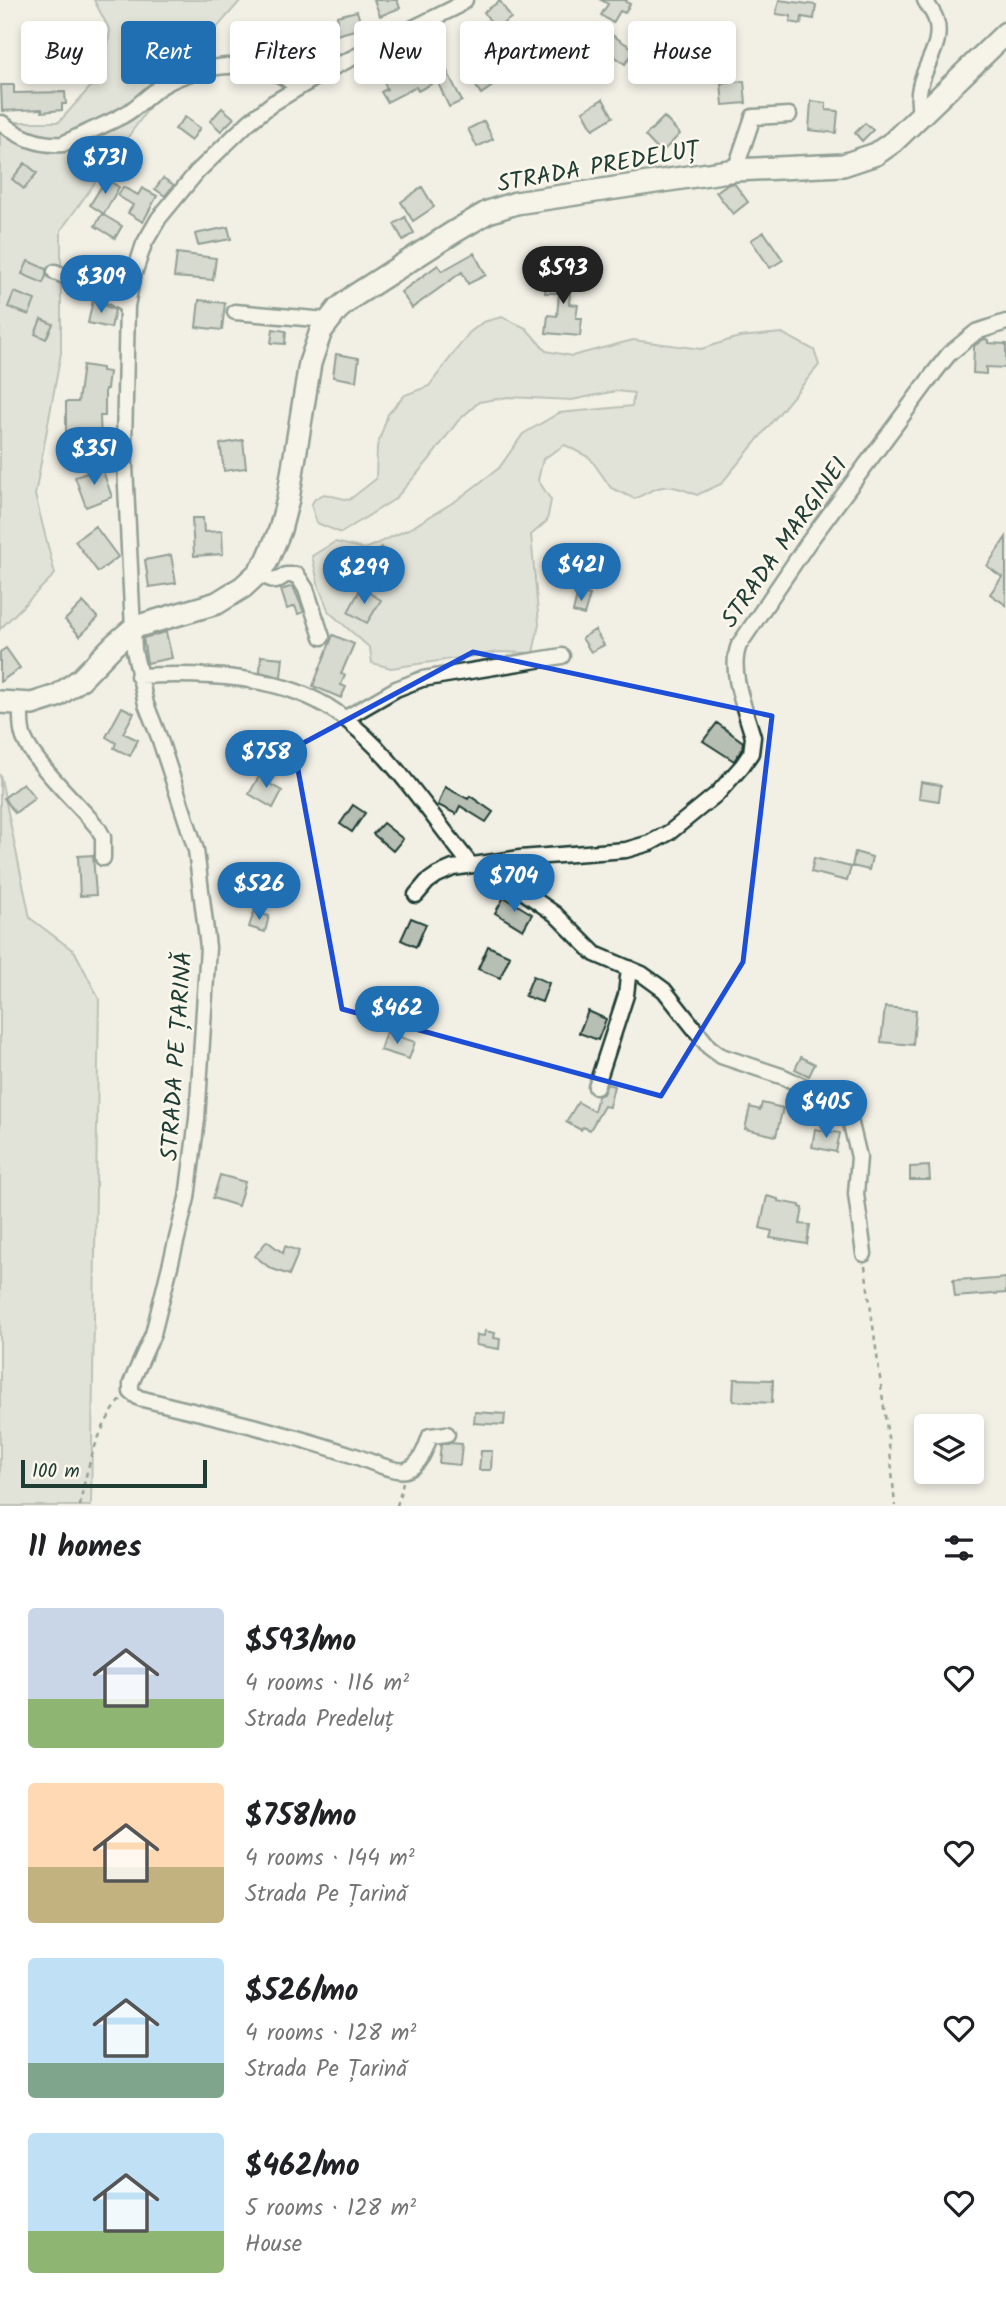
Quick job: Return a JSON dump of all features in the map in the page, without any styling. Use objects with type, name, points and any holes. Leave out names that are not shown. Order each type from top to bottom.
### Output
[{"type":"main road","name":"STRADA PREDELUȚ","points":[[11,704],[44,701],[68,690],[135,628],[150,621],[217,603],[257,575],[267,561],[280,530],[288,499],[314,348],[327,320],[365,289],[471,222],[502,207],[534,199],[735,170],[828,167],[859,162],[893,142],[1006,33]]},
{"type":"street","name":"STRADA PE ȚARINĂ","points":[[131,1392],[131,1383],[153,1334],[187,1198],[197,1119],[208,947],[196,850],[138,676],[134,650],[124,445],[127,306],[144,244],[176,196],[248,122],[330,69],[454,8],[465,0]]},
{"type":"street","points":[[921,116],[917,96],[937,41],[936,20],[925,0]]},
{"type":"street","points":[[2,123],[26,138],[53,145],[63,144],[120,117],[161,86],[198,71],[248,67],[270,70],[284,76],[297,88]]},
{"type":"street","points":[[735,170],[753,117],[789,115]]},
{"type":"street","points":[[55,272],[109,295],[127,306]]},
{"type":"street","points":[[235,312],[327,320]]},
{"type":"street","name":"STRADA MARGINEI","points":[[416,895],[427,882],[453,868],[520,858],[626,850],[650,843],[670,832],[718,793],[742,766],[753,745],[735,668],[735,655],[739,645],[808,543],[949,354],[976,332],[1006,321]]},
{"type":"street","points":[[257,575],[276,581],[286,575],[297,575],[306,589],[322,637]]},
{"type":"street","points":[[344,719],[396,689],[422,679],[562,656]]},
{"type":"street","points":[[138,676],[192,674],[232,677],[317,701],[344,719],[395,768],[478,864],[555,914],[595,954],[642,974],[664,990],[709,1047],[721,1056],[784,1077],[822,1095],[845,1114],[855,1136],[859,1157],[856,1194],[864,1254]]},
{"type":"street","points":[[11,704],[21,725],[23,737],[46,769],[98,828],[103,837],[103,858]]},
{"type":"street","points":[[596,1087],[626,995],[629,968]]},
{"type":"street","points":[[131,1392],[139,1398],[327,1446],[406,1471],[423,1453],[430,1436],[447,1434]]},
{"type":"path","points":[[864,1254],[895,1506]]},
{"type":"path","points":[[80,1506],[92,1452],[117,1404],[131,1392]]},
{"type":"path","points":[[397,1506],[406,1471]]},
{"type":"highlighted area","points":[[473,652],[772,716],[743,962],[661,1096],[342,1009],[294,748]]},
{"type":"shaded area","points":[[94,0],[241,0],[216,29],[216,21],[121,21],[121,84],[168,84],[61,230],[61,353],[35,495],[55,574],[0,629],[0,122],[59,122],[93,84],[107,84],[110,31]]},
{"type":"shaded area","points":[[502,317],[526,328],[546,351],[572,356],[633,340],[701,349],[739,337],[782,333],[814,350],[819,365],[721,484],[697,495],[665,486],[635,499],[611,488],[590,458],[565,445],[543,459],[538,480],[551,500],[547,521],[531,535],[539,624],[533,653],[499,652],[391,668],[372,663],[370,648],[329,612],[319,587],[312,556],[335,542],[365,549],[411,528],[457,500],[499,468],[523,434],[559,413],[632,406],[634,393],[616,391],[572,400],[508,397],[479,402],[458,421],[395,499],[341,533],[317,523],[311,505],[315,499],[324,494],[349,500],[376,479],[377,447],[388,414],[405,395],[429,386],[469,333],[483,322]]},
{"type":"shaded area","points":[[0,774],[30,918],[75,952],[99,999],[91,1506],[0,1506]]},
{"type":"building","points":[[374,0],[397,0],[400,8],[380,16]]},
{"type":"building","points":[[601,0],[627,0],[630,4],[625,13],[620,11],[614,21],[601,15],[608,4]]},
{"type":"building","points":[[779,0],[816,5],[814,19],[802,17],[801,24],[790,22],[791,16],[776,14]]},
{"type":"building","points":[[500,1],[511,18],[507,21],[490,21],[484,12]]},
{"type":"building","points":[[357,11],[360,21],[354,21],[354,30],[340,34],[340,21],[337,16]]},
{"type":"building","points":[[614,36],[628,45],[628,60],[625,64],[614,56]]},
{"type":"building","points":[[446,69],[462,101],[449,107],[438,84],[446,84]]},
{"type":"building","points":[[744,81],[746,103],[723,105],[721,84],[736,84],[736,82]]},
{"type":"building","points":[[384,84],[431,84],[418,91],[416,87],[387,102],[381,92],[387,89]]},
{"type":"building","points":[[474,84],[493,84],[494,85],[481,94]]},
{"type":"building","points":[[1,85],[14,85],[14,93],[65,92],[66,104],[62,104],[62,110],[2,111]]},
{"type":"building","points":[[603,99],[613,117],[593,129],[583,111]]},
{"type":"building","points":[[811,101],[826,103],[826,110],[838,111],[836,133],[809,130]]},
{"type":"building","points":[[222,108],[234,118],[221,131],[210,121]]},
{"type":"building","points":[[185,117],[200,128],[191,141],[175,129]]},
{"type":"building","points":[[664,117],[680,134],[661,153],[645,136]]},
{"type":"building","points":[[484,121],[493,139],[477,147],[468,129]]},
{"type":"building","points":[[865,123],[873,130],[862,141],[855,133]]},
{"type":"building","points":[[25,163],[37,173],[24,189],[12,179]]},
{"type":"building","points":[[163,178],[174,185],[165,196],[155,189]]},
{"type":"building","points":[[106,179],[119,187],[104,214],[90,205]]},
{"type":"building","points":[[734,183],[748,202],[733,214],[716,192]]},
{"type":"building","points":[[123,187],[138,195],[142,188],[157,196],[143,222],[128,213],[133,205],[118,196]]},
{"type":"building","points":[[422,187],[434,207],[413,221],[401,202]]},
{"type":"building","points":[[102,214],[122,226],[115,238],[95,226]]},
{"type":"building","points":[[405,217],[414,233],[403,240],[394,224]]},
{"type":"building","points":[[228,227],[231,239],[198,245],[195,234]]},
{"type":"building","points":[[764,232],[783,260],[770,268],[751,240]]},
{"type":"building","points":[[177,253],[216,258],[213,280],[174,277]]},
{"type":"building","points":[[474,253],[486,275],[468,284],[462,272],[412,308],[401,292],[438,265],[442,271]]},
{"type":"building","points":[[28,261],[46,269],[43,283],[22,274]]},
{"type":"building","points":[[547,271],[572,273],[569,304],[578,305],[576,318],[582,318],[580,336],[546,333],[548,315],[557,316],[559,293],[545,293]]},
{"type":"building","points":[[14,292],[35,300],[29,315],[8,307]]},
{"type":"building","points":[[93,300],[115,310],[111,328],[88,323]]},
{"type":"building","points":[[199,300],[225,303],[222,330],[196,327]]},
{"type":"building","points":[[41,319],[53,324],[46,339],[35,334]]},
{"type":"building","points":[[273,329],[286,331],[285,344],[271,343]]},
{"type":"building","points":[[984,339],[988,340],[988,343],[1006,344],[1006,368],[986,367],[986,374],[973,373],[974,346]]},
{"type":"building","points":[[336,354],[359,358],[356,381],[333,377]]},
{"type":"building","points":[[83,365],[109,372],[105,389],[105,416],[100,416],[101,441],[66,441],[66,402],[78,402]]},
{"type":"building","points":[[243,440],[246,468],[224,471],[220,444]]},
{"type":"building","points":[[102,468],[112,497],[86,507],[75,477]]},
{"type":"building","points":[[192,518],[203,518],[204,532],[222,531],[223,554],[194,556]]},
{"type":"building","points":[[95,526],[118,557],[98,572],[75,541]]},
{"type":"building","points":[[1006,537],[1006,605],[990,594],[1002,577],[987,566]]},
{"type":"building","points":[[381,547],[400,560],[388,577],[370,565]]},
{"type":"building","points":[[171,555],[176,583],[149,587],[145,560]]},
{"type":"building","points":[[293,586],[304,612],[298,614],[295,606],[287,609],[281,590]]},
{"type":"building","points":[[361,588],[381,600],[367,623],[348,612]]},
{"type":"building","points":[[578,592],[590,595],[584,615],[573,612]]},
{"type":"building","points":[[83,602],[98,618],[80,636],[65,620]]},
{"type":"building","points":[[595,630],[604,645],[591,652],[582,638]]},
{"type":"building","points":[[166,632],[172,658],[147,663],[143,638]]},
{"type":"building","points":[[333,635],[354,644],[341,674],[345,675],[341,685],[346,687],[341,698],[313,686]]},
{"type":"building","points":[[6,648],[20,668],[0,682],[0,652]]},
{"type":"building","points":[[261,656],[283,658],[281,677],[260,672]]},
{"type":"building","points":[[122,707],[134,713],[123,733],[138,740],[130,756],[114,748],[116,743],[106,737]]},
{"type":"building","points":[[717,723],[743,742],[734,761],[703,741]]},
{"type":"building","points":[[262,771],[274,778],[270,784],[282,791],[273,808],[249,794]]},
{"type":"building","points":[[921,782],[941,785],[939,801],[919,798]]},
{"type":"building","points":[[23,783],[35,798],[15,813],[4,798]]},
{"type":"building","points":[[445,787],[468,799],[470,796],[493,812],[486,822],[460,806],[456,814],[438,805]]},
{"type":"building","points":[[353,805],[365,813],[352,832],[340,824]]},
{"type":"building","points":[[383,823],[403,839],[393,851],[373,834]]},
{"type":"building","points":[[855,852],[872,857],[869,870],[852,866]]},
{"type":"building","points":[[93,855],[96,895],[80,896],[78,856]]},
{"type":"building","points":[[814,858],[851,867],[847,881],[811,872]]},
{"type":"building","points":[[504,897],[532,914],[523,930],[495,913]]},
{"type":"building","points":[[254,912],[269,916],[265,932],[249,927]]},
{"type":"building","points":[[411,918],[426,924],[416,947],[401,940]]},
{"type":"building","points":[[488,946],[510,956],[500,978],[478,969]]},
{"type":"building","points":[[533,976],[549,983],[542,1002],[525,996]]},
{"type":"building","points":[[885,1007],[916,1010],[913,1045],[881,1042]]},
{"type":"building","points":[[588,1011],[606,1019],[598,1040],[579,1033]]},
{"type":"building","points":[[386,1032],[415,1042],[409,1059],[380,1050]]},
{"type":"building","points":[[801,1057],[815,1064],[809,1076],[795,1069]]},
{"type":"building","points":[[607,1084],[614,1086],[609,1107],[604,1106],[590,1130],[583,1127],[581,1130],[566,1122],[578,1102],[594,1111],[598,1096],[603,1094]]},
{"type":"building","points":[[762,1103],[783,1108],[776,1136],[745,1129],[750,1107],[760,1110]]},
{"type":"building","points":[[815,1129],[840,1133],[836,1152],[812,1147]]},
{"type":"building","points":[[929,1166],[930,1180],[910,1180],[910,1167]]},
{"type":"building","points":[[220,1175],[245,1182],[238,1206],[213,1198]]},
{"type":"building","points":[[767,1196],[803,1208],[800,1224],[810,1225],[807,1244],[770,1238],[772,1231],[760,1228]]},
{"type":"building","points":[[267,1241],[283,1253],[285,1246],[299,1251],[289,1275],[270,1268],[255,1256]]},
{"type":"building","points":[[1006,1278],[1006,1293],[955,1297],[953,1280]]},
{"type":"building","points":[[485,1331],[495,1333],[494,1338],[500,1339],[499,1349],[476,1345],[477,1335],[484,1336]]},
{"type":"building","points":[[734,1379],[773,1380],[772,1403],[733,1401]]},
{"type":"building","points":[[475,1412],[505,1414],[504,1425],[474,1423]]},
{"type":"building","points":[[441,1444],[462,1444],[460,1465],[439,1463]]},
{"type":"building","points":[[481,1451],[492,1451],[491,1470],[479,1470]]}]
